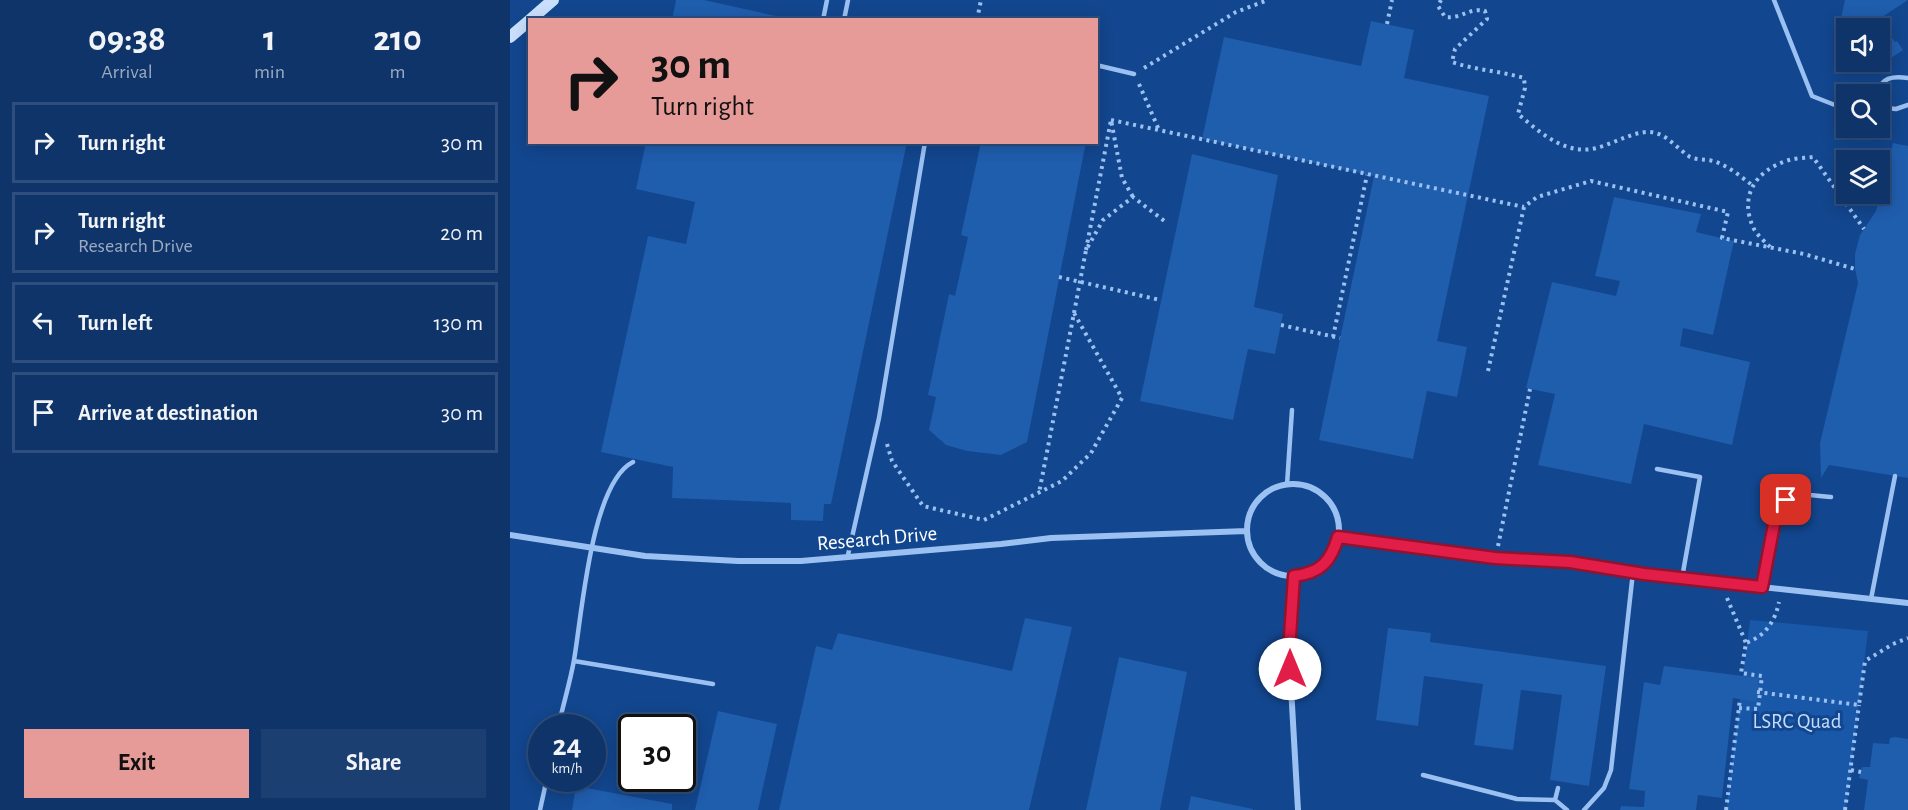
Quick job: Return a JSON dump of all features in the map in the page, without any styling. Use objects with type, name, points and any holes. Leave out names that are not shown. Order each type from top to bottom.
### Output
[{"type":"main road","points":[[532,18],[553,0]]},
{"type":"main road","points":[[510,37],[528,22]]},
{"type":"street","points":[[1287,485],[1304,485],[1318,492],[1329,501],[1338,520],[1338,537],[1333,554],[1326,564],[1307,575],[1280,575],[1266,568],[1255,556],[1248,542],[1249,518],[1254,506],[1264,495],[1287,485]]},
{"type":"street","name":"Research Drive","points":[[510,535],[645,556],[738,561],[801,561],[1052,538],[1247,531]]},
{"type":"street","points":[[1338,537],[1495,558],[1570,562],[1682,578],[1908,603]]},
{"type":"street","points":[[1294,576],[1289,652],[1298,810]]},
{"type":"lane","points":[[823,18],[827,0]]},
{"type":"lane","points":[[844,18],[848,0]]},
{"type":"lane","points":[[1774,0],[1812,96],[1836,105]]},
{"type":"lane","points":[[1098,65],[1134,74]]},
{"type":"lane","points":[[1882,84],[1888,78],[1908,78]]},
{"type":"lane","points":[[1890,109],[1908,105]]},
{"type":"lane","points":[[848,555],[879,418],[925,144]]},
{"type":"lane","points":[[1287,485],[1292,410]]},
{"type":"lane","points":[[561,714],[574,661],[592,549],[604,499],[623,467],[633,462]]},
{"type":"lane","points":[[1657,469],[1700,477],[1682,578]]},
{"type":"lane","points":[[1871,599],[1895,476]]},
{"type":"lane","points":[[1762,587],[1776,514],[1786,500],[1801,495],[1831,497]]},
{"type":"lane","points":[[1584,810],[1604,788],[1611,770],[1633,572]]},
{"type":"lane","points":[[574,661],[713,684]]},
{"type":"lane","points":[[1424,775],[1517,799],[1555,800],[1567,810]]},
{"type":"lane","points":[[1555,800],[1558,788]]},
{"type":"lane","points":[[540,810],[544,792]]},
{"type":"path","points":[[977,18],[981,0]]},
{"type":"path","points":[[1159,130],[1134,74],[1236,12],[1268,0]]},
{"type":"path","points":[[1387,24],[1392,0]]},
{"type":"path","points":[[1441,0],[1438,6],[1445,17],[1455,18],[1476,9],[1485,10],[1487,19],[1455,49],[1452,62],[1469,68],[1524,78],[1525,88],[1518,114],[1549,140],[1576,150],[1600,148],[1632,135],[1649,132],[1666,137],[1693,158],[1713,161],[1732,170],[1752,185]]},
{"type":"path","points":[[1111,120],[1524,207]]},
{"type":"path","points":[[1111,120],[1122,178],[1133,197],[1167,223]]},
{"type":"path","points":[[1039,494],[1111,120]]},
{"type":"path","points":[[1770,248],[1755,231],[1748,210],[1752,185],[1764,171],[1790,159],[1813,158],[1864,229]]},
{"type":"path","points":[[1333,337],[1367,175]]},
{"type":"path","points":[[1488,371],[1524,207],[1536,197],[1591,181],[1728,212],[1722,238],[1804,254],[1855,269]]},
{"type":"path","points":[[1086,250],[1103,220],[1133,197]]},
{"type":"path","points":[[1059,277],[1160,300]]},
{"type":"path","points":[[879,418],[892,461],[923,506],[984,520],[1062,482],[1091,453],[1122,398],[1074,313]]},
{"type":"path","points":[[1281,325],[1340,338]]},
{"type":"path","points":[[1495,558],[1530,389]]},
{"type":"path","points":[[1746,643],[1759,638],[1772,622],[1779,606],[1781,590]]},
{"type":"path","points":[[1727,598],[1746,643],[1741,673],[1762,676],[1758,709],[1739,708]]},
{"type":"path","points":[[1845,810],[1864,661],[1908,638]]},
{"type":"path","points":[[1759,693],[1859,705]]},
{"type":"path","points":[[1726,810],[1740,699]]},
{"type":"path","points":[[1851,770],[1861,772]]},
{"type":"green space","name":"LSRC Quad","points":[[1750,620],[1868,631],[1846,810],[1726,810]]},
{"type":"building","points":[[676,0],[704,0],[785,18],[672,18]]},
{"type":"building","points":[[1845,0],[1908,0],[1881,18],[1841,18]]},
{"type":"building","points":[[1371,21],[1414,30],[1404,78],[1489,96],[1437,341],[1467,347],[1457,397],[1427,391],[1413,459],[1319,440],[1374,176],[1202,139],[1224,37],[1361,66]]},
{"type":"building","points":[[1890,35],[1895,42],[1897,41],[1903,50],[1890,59]]},
{"type":"building","points":[[1893,143],[1908,146],[1908,478],[1829,465],[1821,478],[1820,443],[1858,283],[1855,254],[1860,235],[1876,211],[1878,204],[1890,204],[1890,155]]},
{"type":"building","points":[[646,144],[907,144],[831,504],[824,504],[823,521],[791,520],[791,503],[672,498],[673,467],[601,452],[648,236],[686,244],[695,202],[636,189]]},
{"type":"building","points":[[981,144],[1086,144],[1027,442],[1001,455],[967,451],[946,445],[929,430],[936,397],[928,395],[949,294],[955,296],[968,237],[961,235]]},
{"type":"building","points":[[1192,154],[1278,175],[1254,307],[1283,314],[1275,354],[1248,349],[1233,420],[1140,401]]},
{"type":"building","points":[[1614,197],[1701,214],[1696,232],[1734,241],[1713,335],[1683,328],[1680,346],[1750,362],[1732,445],[1644,424],[1631,484],[1538,465],[1555,394],[1526,388],[1552,282],[1616,296],[1620,281],[1595,276]]},
{"type":"building","points":[[1025,618],[1072,627],[1029,810],[779,810],[816,646],[832,650],[838,633],[1012,671]]},
{"type":"building","points":[[1388,628],[1431,633],[1430,642],[1606,666],[1589,786],[1550,780],[1562,695],[1521,690],[1513,750],[1474,745],[1483,684],[1424,676],[1418,726],[1376,720]]},
{"type":"building","points":[[1119,657],[1187,672],[1160,810],[1086,810]]},
{"type":"building","points":[[1664,666],[1759,678],[1756,702],[1733,698],[1722,798],[1698,795],[1696,810],[1620,810],[1621,806],[1644,807],[1645,791],[1629,789],[1644,682],[1660,685]]},
{"type":"building","points":[[718,711],[777,724],[758,810],[695,810]]},
{"type":"building","points":[[1890,738],[1908,739],[1908,810],[1864,810],[1868,780],[1859,778],[1862,767],[1870,767],[1873,743],[1889,744]]},
{"type":"building","points":[[575,792],[606,792],[672,804],[672,810],[572,810]]},
{"type":"building","points":[[1191,796],[1253,809],[1253,810],[1188,810]]},
{"type":"route","points":[[1290,669],[1294,576],[1307,575],[1326,564],[1333,554],[1338,537],[1495,558],[1570,562],[1644,574],[1762,587],[1776,514],[1786,500]]}]
